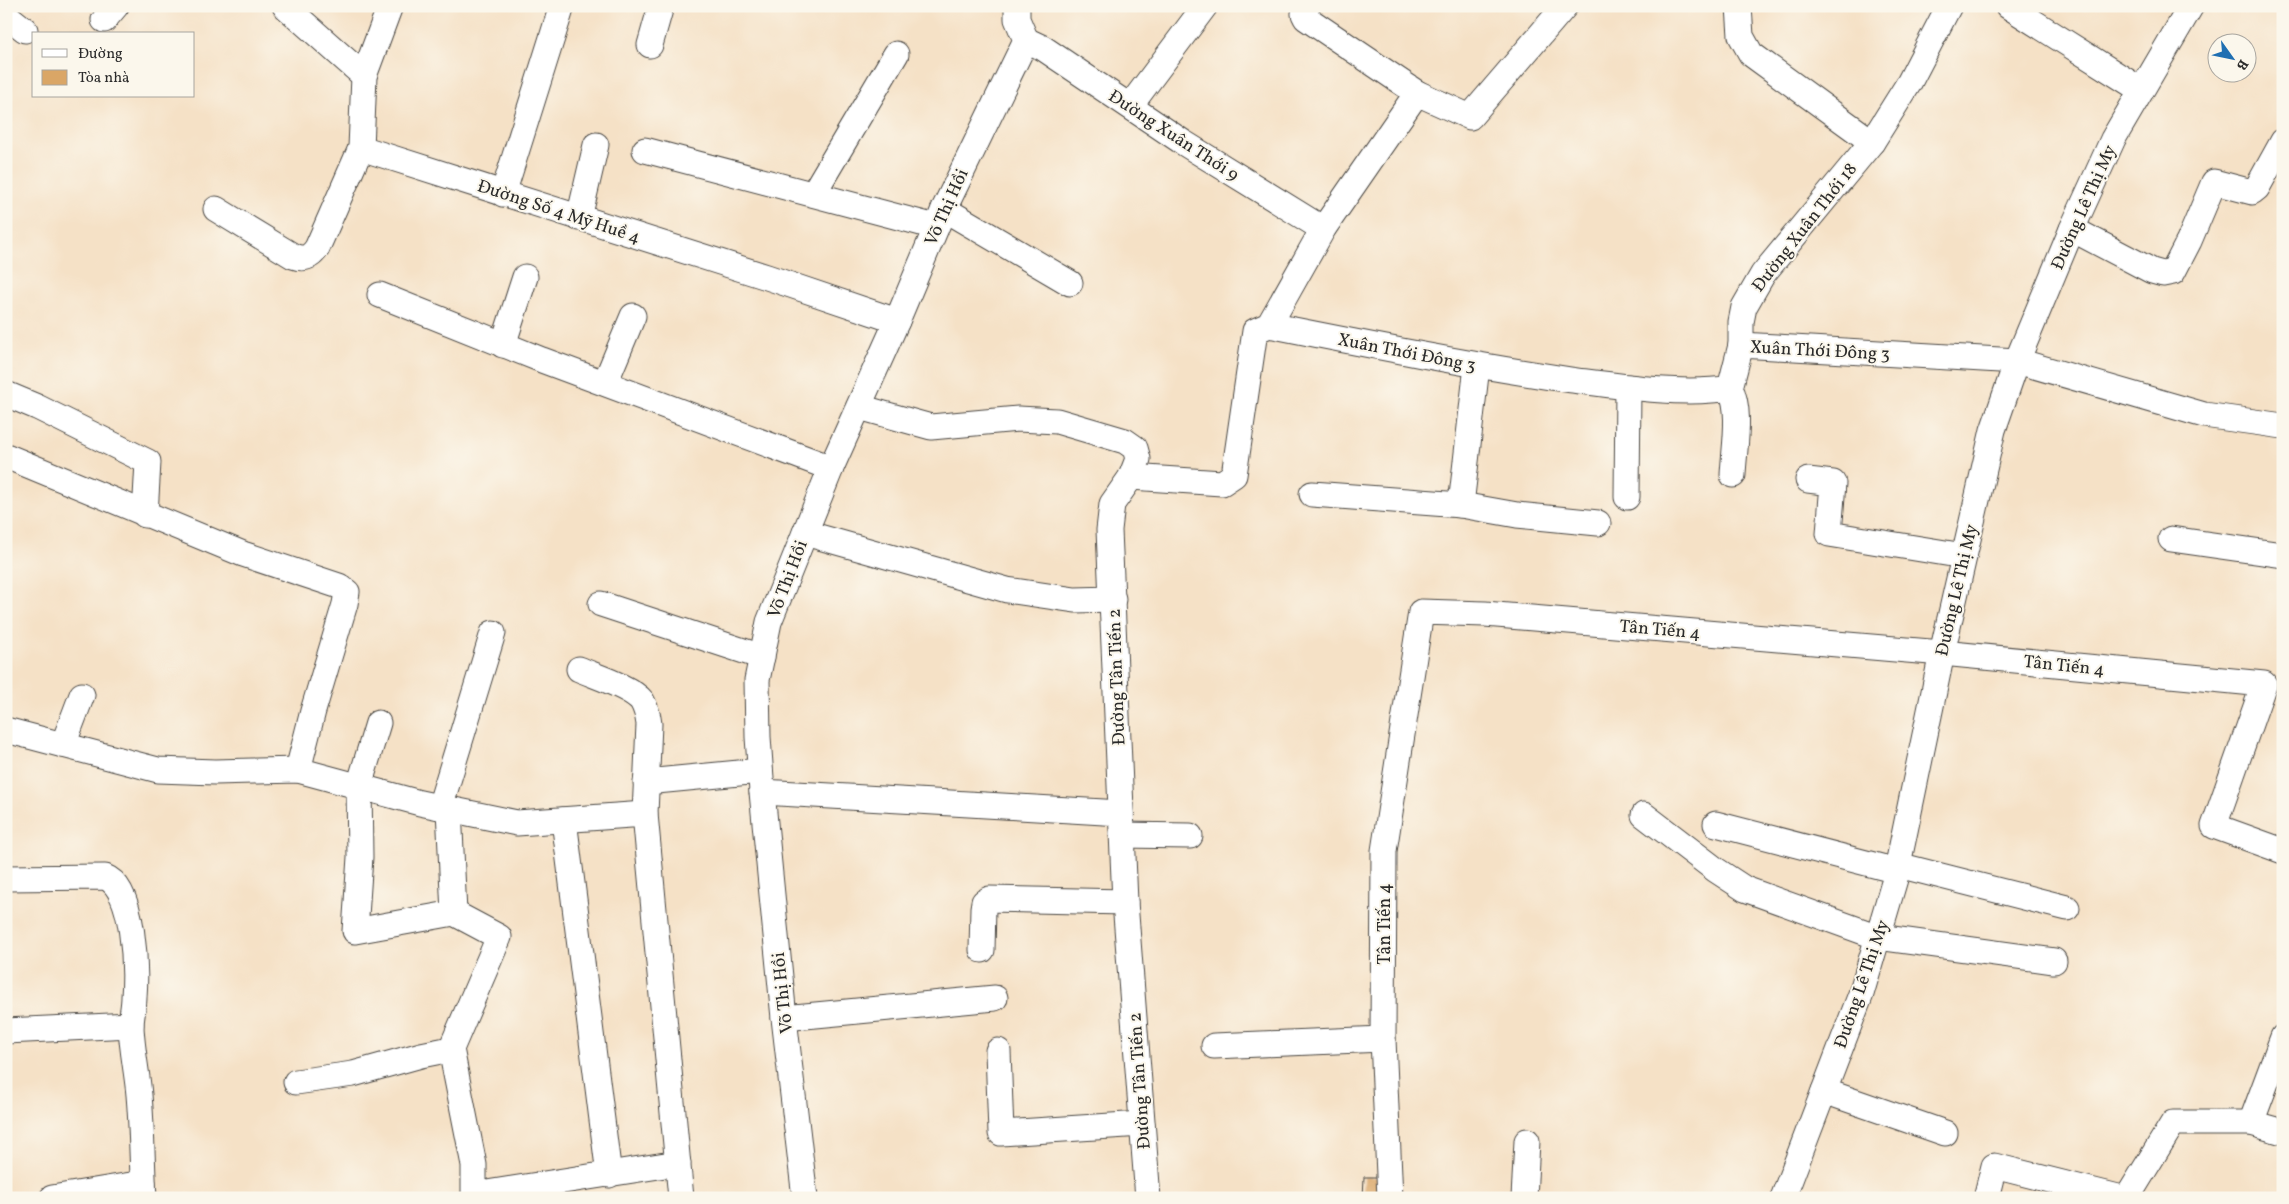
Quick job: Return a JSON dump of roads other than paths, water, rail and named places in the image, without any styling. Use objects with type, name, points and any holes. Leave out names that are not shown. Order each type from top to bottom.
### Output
[{"type":"street","points":[[285,6],[364,76]]},
{"type":"street","points":[[216,209],[293,256],[305,258],[310,256],[317,248],[361,148],[364,76],[390,6]]},
{"type":"street","points":[[503,194],[562,6]]},
{"type":"street","points":[[650,44],[662,6]]},
{"type":"street","points":[[1130,106],[1205,6]]},
{"type":"street","points":[[1305,7],[1304,14],[1306,18],[1417,93],[1470,117],[1565,6]]},
{"type":"street","points":[[1738,6],[1741,36],[1751,54],[1872,142]]},
{"type":"street","name":"Đường Xuân Thới 18","points":[[1741,345],[1741,322],[1744,307],[1762,274],[1872,142],[1909,84],[1949,6]]},
{"type":"street","points":[[2008,6],[2141,90]]},
{"type":"street","name":"Đường Lê Thị My","points":[[1783,1198],[1861,994],[1897,868],[1942,653],[1993,430],[2017,361],[2072,229],[2113,139],[2190,6]]},
{"type":"street","name":"Đường Xuân Thới 9","points":[[1015,18],[1043,48],[1184,143],[1323,229]]},
{"type":"street","name":"Võ Thị Hồi","points":[[805,1198],[784,1018],[761,782],[757,680],[770,622],[831,468],[897,321],[940,218],[1015,18]]},
{"type":"street","points":[[813,194],[896,54]]},
{"type":"street","points":[[1131,477],[1222,483],[1234,475],[1255,330],[1269,325],[1323,229],[1417,93]]},
{"type":"street","points":[[2072,229],[2152,271],[2163,274],[2172,272],[2189,241],[2214,182],[2252,192],[2257,188],[2283,141]]},
{"type":"street","points":[[579,218],[596,145]]},
{"type":"street","name":"Đường Số 4 Mỹ Huề 4","points":[[361,148],[767,277],[897,321]]},
{"type":"street","points":[[645,150],[813,194],[940,218],[1070,282]]},
{"type":"street","points":[[503,345],[525,277]]},
{"type":"street","points":[[380,295],[503,345],[831,468]]},
{"type":"street","points":[[605,383],[633,316]]},
{"type":"street","name":"Xuân Thới Đông 3","points":[[1269,325],[1477,366],[1628,387],[1714,391],[1730,388],[1741,345],[2017,361],[2204,415],[2283,426]]},
{"type":"street","points":[[1462,505],[1477,366]]},
{"type":"street","points":[[1627,497],[1628,387]]},
{"type":"street","points":[[1730,388],[1736,410],[1733,475]]},
{"type":"street","points":[[6,394],[37,407],[148,462],[145,515]]},
{"type":"street","name":"Đường Tân Tiến 2","points":[[859,407],[931,427],[1018,419],[1056,421],[1124,440],[1136,448],[1138,459],[1131,477],[1112,504],[1109,530],[1125,902],[1148,1198]]},
{"type":"street","points":[[6,456],[145,515],[243,554],[339,586],[347,592],[298,770]]},
{"type":"street","points":[[1808,480],[1833,483],[1830,534],[1964,556]]},
{"type":"street","points":[[1312,494],[1462,505],[1517,516],[1598,523]]},
{"type":"street","points":[[805,533],[1007,590],[1075,600],[1113,599]]},
{"type":"street","points":[[2172,539],[2283,556]]},
{"type":"street","points":[[601,604],[762,657]]},
{"type":"street","name":"Tân Tiến 4","points":[[1390,1198],[1383,1039],[1384,851],[1420,612],[1485,614],[2273,679],[2214,826],[2283,851]]},
{"type":"street","points":[[454,913],[444,808],[493,633]]},
{"type":"street","points":[[578,669],[632,693],[641,701],[647,713],[649,724],[645,814],[681,1198]]},
{"type":"street","points":[[62,745],[82,695]]},
{"type":"street","points":[[378,723],[359,786],[360,857],[356,931],[454,913],[499,937],[451,1049],[474,1165],[470,1197],[678,1163]]},
{"type":"street","points":[[6,730],[158,770],[215,772],[298,770],[444,808],[517,823],[645,814]]},
{"type":"street","points":[[646,782],[761,782],[1122,824],[1190,836]]},
{"type":"street","points":[[1644,814],[1716,870],[1745,889],[1878,937],[2054,961]]},
{"type":"street","points":[[564,820],[609,1175]]},
{"type":"street","points":[[1716,824],[2067,908]]},
{"type":"street","points":[[6,878],[106,876],[117,884],[127,910],[134,951],[134,997],[131,1025],[139,1097],[143,1191],[52,1198]]},
{"type":"street","points":[[982,950],[983,908],[984,902],[989,899],[1125,902]]},
{"type":"street","points":[[784,1018],[995,998]]},
{"type":"street","points":[[6,1031],[131,1025]]},
{"type":"street","points":[[2251,1123],[2283,1037]]},
{"type":"street","points":[[1214,1046],[1383,1039]]},
{"type":"street","points":[[296,1082],[353,1074],[421,1055],[451,1049]]},
{"type":"street","points":[[998,1051],[1001,1133],[1142,1124]]},
{"type":"street","points":[[1824,1091],[1945,1133]]},
{"type":"street","points":[[2127,1198],[2173,1123],[2251,1123],[2283,1132]]},
{"type":"street","points":[[1524,1198],[1527,1141]]},
{"type":"street","points":[[1986,1198],[1994,1166],[2122,1198]]}]
